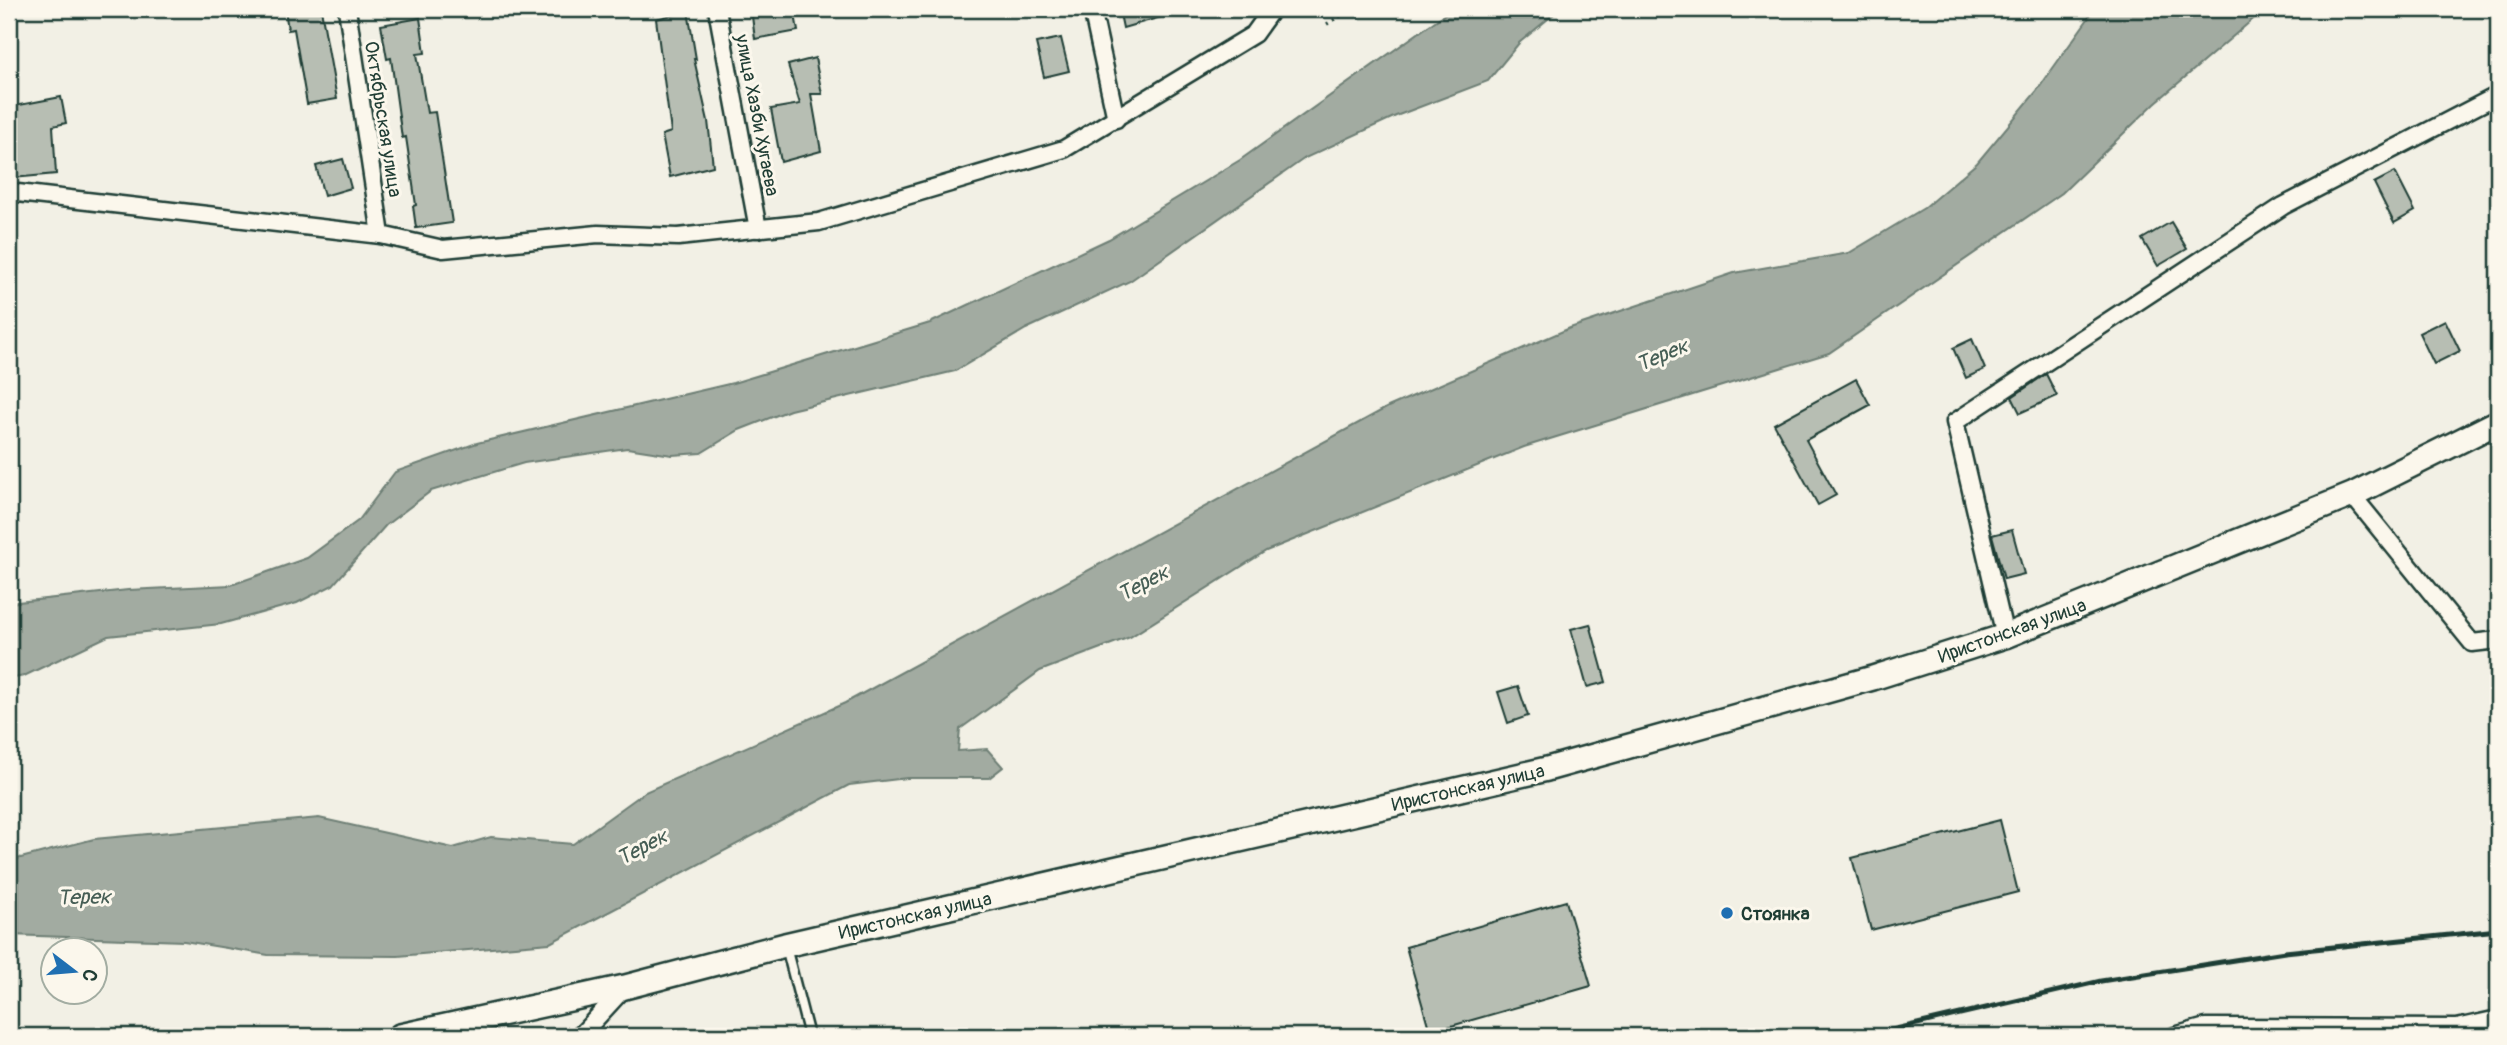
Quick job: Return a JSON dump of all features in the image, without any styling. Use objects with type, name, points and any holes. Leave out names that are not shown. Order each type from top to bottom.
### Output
[{"type":"main road","name":"Иристонская улица","points":[[400,1036],[625,986],[785,945],[1547,769],[1873,678],[2005,636],[2352,495],[2498,422]]},
{"type":"street","name":"Октябрьская улица","points":[[347,9],[381,235]]},
{"type":"street","name":"улица Хазби Хугаева","points":[[717,9],[758,229]]},
{"type":"street","points":[[1092,9],[1116,119]]},
{"type":"street","points":[[9,192],[381,235],[443,249],[598,234],[678,237],[819,222],[1064,149],[1254,34],[1272,9]]},
{"type":"street","points":[[2005,636],[1955,422],[2283,206],[2498,94]]},
{"type":"street","points":[[2352,495],[2472,643],[2498,640]]},
{"type":"street","points":[[580,1036],[625,986]]},
{"type":"street","points":[[2174,1036],[2206,1027],[2295,1033],[2456,1032],[2498,1019]]},
{"type":"lane","points":[[785,945],[809,1036]]},
{"type":"path","points":[[1327,24],[1352,9]]},
{"type":"water","points":[[1452,9],[1560,9],[1519,43],[1488,81],[1396,116],[1305,158],[1130,281],[1026,329],[955,371],[790,410],[739,430],[701,453],[672,455],[627,448],[524,463],[431,491],[386,525],[333,585],[297,603],[221,624],[108,636],[24,676],[9,679],[9,603],[128,590],[231,585],[307,558],[359,520],[395,472],[477,443],[733,383],[930,323],[1109,239],[1240,160]]},
{"type":"water","name":"Терек","points":[[2095,9],[2265,9],[2155,103],[2062,193],[1829,353],[1524,447],[1266,551],[1130,637],[1040,671],[960,729],[958,751],[987,749],[1003,767],[989,778],[907,778],[849,785],[550,943],[398,956],[268,955],[184,941],[108,938],[108,936],[9,935],[9,861],[94,839],[319,818],[453,848],[491,837],[573,844],[645,792],[845,703],[1388,407],[1570,328],[1734,273],[1849,253],[1924,208],[1977,163],[2036,92]]},
{"type":"building","points":[[285,9],[321,9],[337,99],[307,104],[294,29],[288,30]]},
{"type":"building","points":[[751,9],[794,9],[798,31],[755,39]]},
{"type":"building","points":[[1119,9],[1174,9],[1175,13],[1123,28]]},
{"type":"building","points":[[688,11],[694,59],[708,121],[713,166],[670,177],[662,135],[671,132],[656,19]]},
{"type":"building","points":[[420,18],[425,53],[417,54],[427,113],[435,112],[452,223],[416,228],[413,206],[416,205],[406,137],[402,138],[391,58],[387,59],[381,25]]},
{"type":"building","points":[[1061,38],[1069,71],[1044,77],[1036,43]]},
{"type":"building","points":[[815,58],[822,94],[811,94],[821,151],[781,162],[771,109],[800,104],[788,65]]},
{"type":"building","points":[[61,97],[66,123],[53,126],[56,174],[13,178],[11,148],[14,148],[9,107]]},
{"type":"building","points":[[343,159],[351,188],[324,196],[316,166]]},
{"type":"building","points":[[2395,172],[2415,211],[2394,223],[2374,183]]},
{"type":"building","points":[[2171,222],[2187,249],[2158,266],[2142,239]]},
{"type":"building","points":[[2445,320],[2460,351],[2434,364],[2419,333]]},
{"type":"building","points":[[1972,339],[1985,369],[1966,378],[1953,348]]},
{"type":"building","points":[[2046,374],[2057,396],[2020,413],[2012,397]]},
{"type":"building","points":[[1856,379],[1870,405],[1806,440],[1836,495],[1818,505],[1774,424]]},
{"type":"building","points":[[2012,530],[2024,574],[2004,579],[1992,535]]},
{"type":"building","points":[[1590,624],[1606,682],[1587,687],[1571,629]]},
{"type":"building","points":[[1518,686],[1528,716],[1508,723],[1498,692]]},
{"type":"building","points":[[2000,820],[2018,892],[1871,930],[1852,858]]},
{"type":"building","points":[[1566,901],[1591,986],[1430,1032],[1406,947]]},
{"type":"railway","points":[[1866,1036],[2101,981],[2285,952],[2498,930]]},
{"type":"place","name":"Стоянка","points":[[1727,913]]}]
